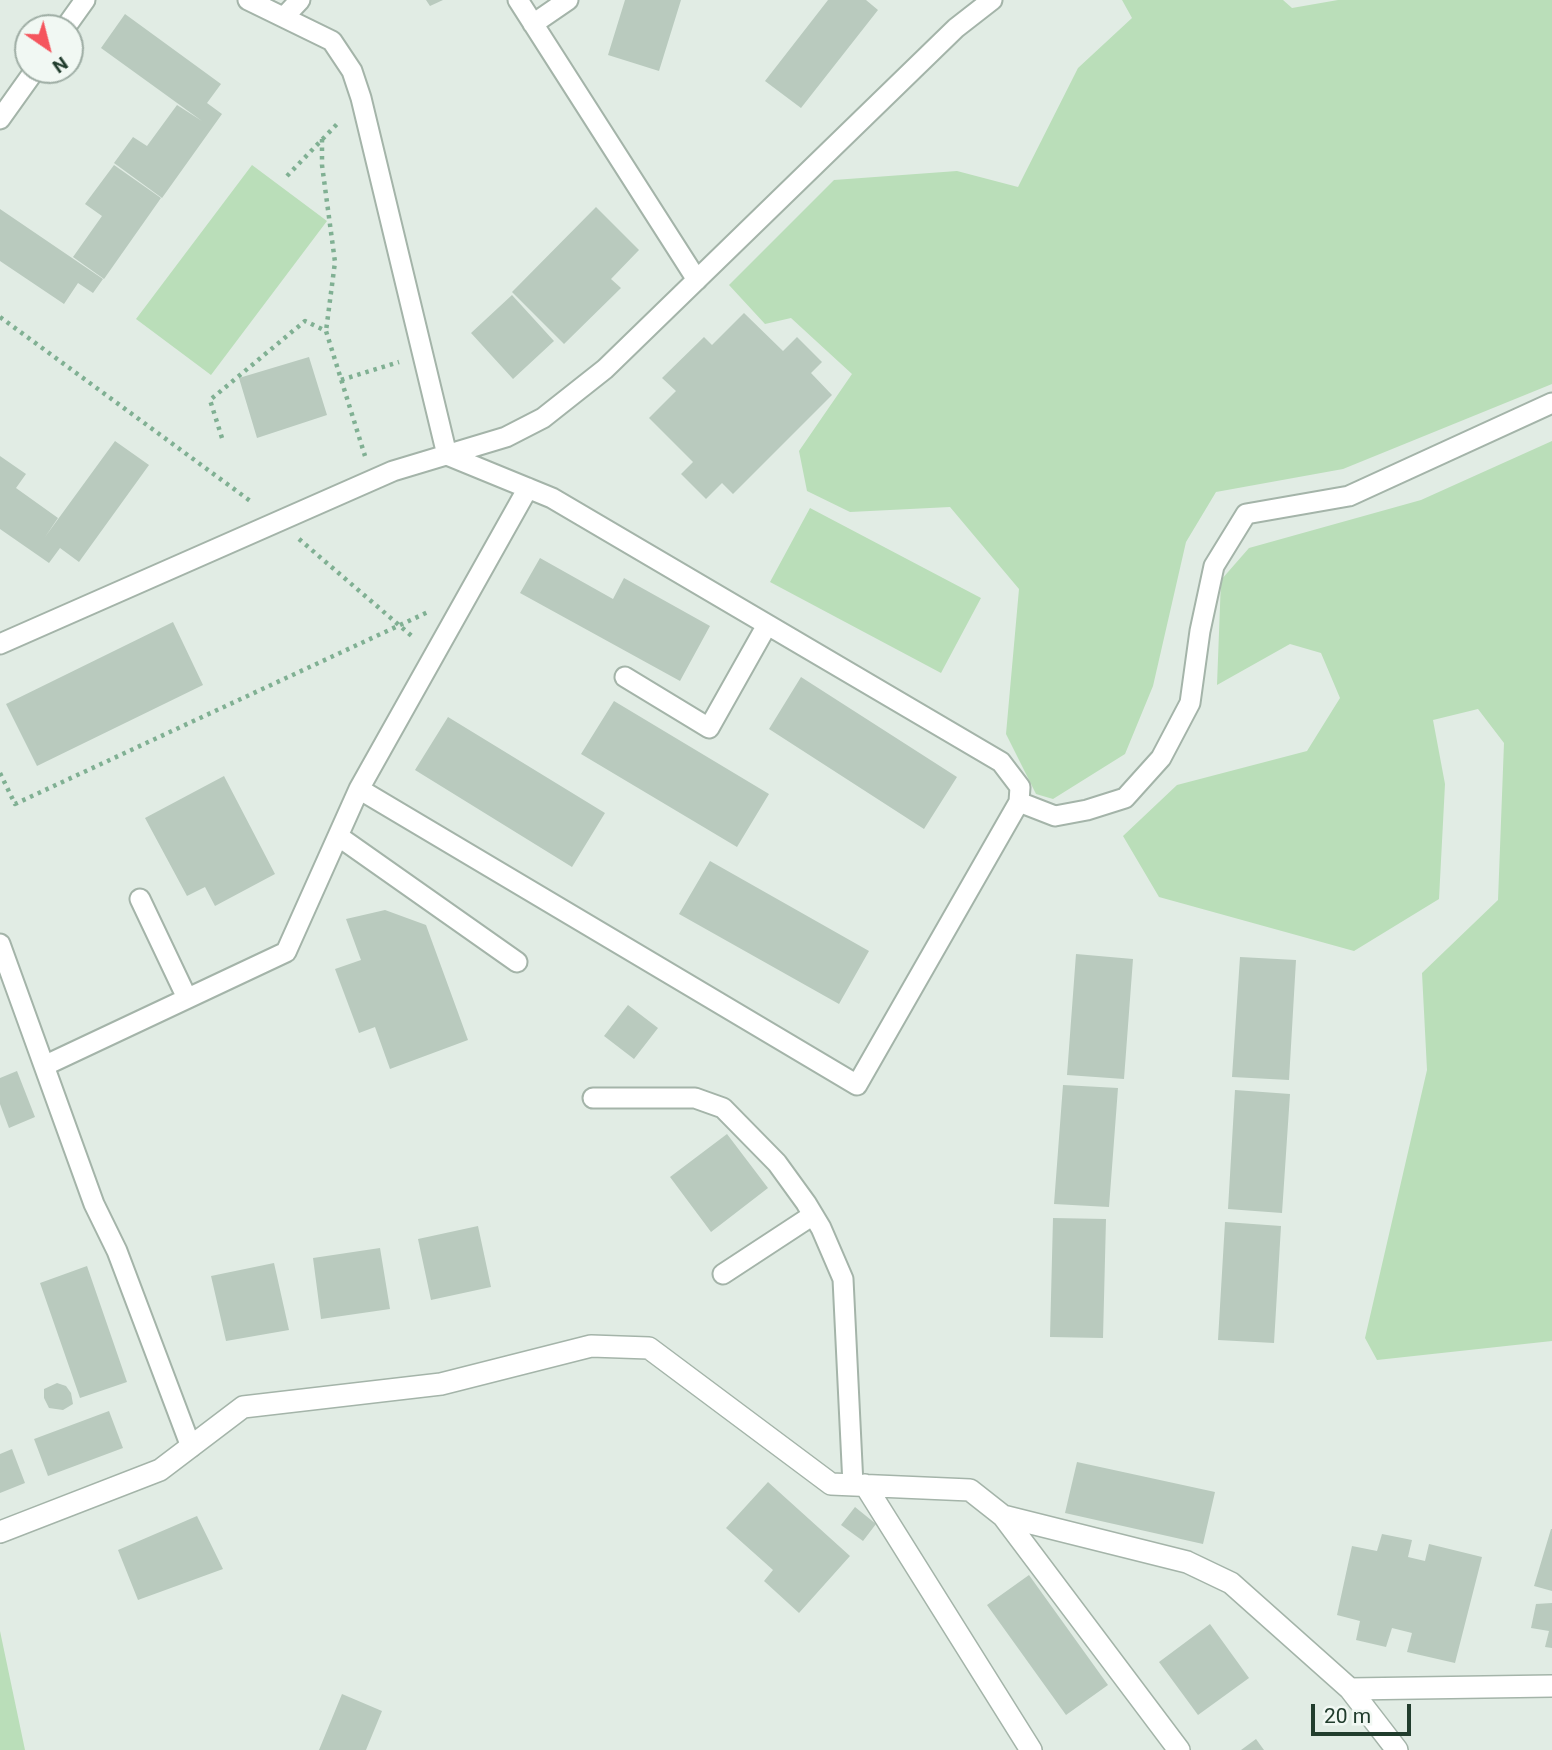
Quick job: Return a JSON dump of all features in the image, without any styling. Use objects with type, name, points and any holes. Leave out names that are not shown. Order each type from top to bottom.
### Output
[{"type":"street","points":[[0,1532],[160,1470],[243,1408],[441,1384],[591,1346],[649,1348],[831,1484],[970,1490],[1003,1516],[1179,1750]]},
{"type":"street","points":[[859,1485],[1031,1750]]},
{"type":"street","points":[[1003,1516],[1187,1562],[1231,1583],[1350,1689],[1397,1750]]},
{"type":"street","points":[[1350,1689],[1552,1686]]},
{"type":"lane","points":[[248,0],[332,41],[352,71],[361,98],[447,455]]},
{"type":"lane","points":[[285,17],[300,0]]},
{"type":"lane","points":[[518,0],[696,280]]},
{"type":"lane","points":[[533,24],[568,0]]},
{"type":"lane","points":[[0,644],[372,480],[506,437],[543,418],[606,369],[956,28],[992,0]]},
{"type":"lane","points":[[0,119],[25,84]]},
{"type":"lane","points":[[1019,802],[1055,816],[1087,810],[1125,798],[1161,758],[1190,703],[1200,631],[1214,566],[1246,514],[1349,496],[1552,402]]},
{"type":"lane","points":[[359,789],[857,1085],[1019,802],[1020,787],[1001,762],[552,498],[447,455]]},
{"type":"lane","points":[[46,1065],[286,951],[359,789],[528,488]]},
{"type":"lane","points":[[625,677],[709,728],[767,625]]},
{"type":"lane","points":[[338,836],[517,962]]},
{"type":"lane","points":[[140,900],[187,998]]},
{"type":"lane","points":[[0,944],[46,1065],[94,1204],[117,1251],[191,1447]]},
{"type":"lane","points":[[593,1098],[695,1098],[723,1108],[777,1163],[813,1214],[843,1279],[859,1485]]},
{"type":"lane","points":[[723,1274],[813,1214]]},
{"type":"path","points":[[287,176],[361,98]]},
{"type":"path","points":[[323,139],[322,165],[335,262],[326,331],[372,480]]},
{"type":"path","points":[[0,317],[279,522],[434,656]]},
{"type":"path","points":[[222,438],[210,401],[305,321],[326,331]]},
{"type":"path","points":[[341,380],[423,355]]},
{"type":"path","points":[[0,773],[15,804],[470,592]]},
{"type":"green space","points":[[1122,0],[1283,0],[1292,8],[1338,0],[1552,0],[1552,384],[1343,469],[1216,492],[1186,542],[1153,686],[1125,754],[1053,799],[1036,794],[1006,734],[1019,589],[950,507],[850,512],[807,491],[799,451],[852,374],[791,318],[765,324],[729,285],[834,180],[957,171],[1018,187],[1078,68],[1132,18]]},
{"type":"green space","points":[[252,165],[327,221],[211,375],[136,319]]},
{"type":"green space","points":[[1552,441],[1552,1341],[1377,1360],[1365,1338],[1427,1070],[1422,973],[1498,900],[1504,743],[1478,709],[1433,720],[1445,784],[1439,899],[1354,951],[1159,897],[1123,836],[1177,785],[1307,751],[1340,698],[1321,653],[1290,644],[1217,685],[1221,580],[1249,548],[1421,500]]},
{"type":"green space","points":[[810,508],[981,598],[941,673],[770,582]]},
{"type":"green space","points":[[0,1631],[25,1750],[0,1750]]},
{"type":"building","points":[[426,0],[443,0],[430,6]]},
{"type":"building","points":[[625,0],[681,0],[659,71],[608,55]]},
{"type":"building","points":[[828,0],[866,0],[878,10],[801,108],[765,81]]},
{"type":"building","points":[[125,14],[221,84],[207,103],[222,114],[162,198],[114,163],[133,137],[147,146],[177,105],[202,121],[101,48]]},
{"type":"building","points":[[114,165],[161,198],[104,279],[73,257],[102,216],[85,204]]},
{"type":"building","points":[[596,207],[639,250],[611,279],[621,288],[564,344],[512,292]]},
{"type":"building","points":[[0,209],[103,279],[93,293],[78,283],[64,304],[0,261]]},
{"type":"building","points":[[512,295],[554,341],[513,379],[471,333]]},
{"type":"building","points":[[744,313],[783,351],[797,337],[822,362],[811,373],[832,395],[733,494],[722,483],[706,499],[681,474],[693,462],[649,418],[676,391],[662,378],[704,337],[712,345]]},
{"type":"building","points":[[309,357],[327,415],[257,438],[239,378]]},
{"type":"building","points":[[115,441],[149,465],[79,562],[60,548],[49,563],[0,529],[0,456],[26,474],[16,488],[58,518],[45,537]]},
{"type":"building","points":[[540,558],[613,599],[624,578],[710,626],[680,681],[520,593]]},
{"type":"building","points":[[173,622],[203,685],[37,766],[6,704]]},
{"type":"building","points":[[801,677],[957,777],[924,829],[769,729]]},
{"type":"building","points":[[614,701],[769,794],[737,847],[581,754]]},
{"type":"building","points":[[448,717],[605,813],[572,867],[415,770]]},
{"type":"building","points":[[224,776],[275,874],[215,906],[205,887],[187,896],[145,818]]},
{"type":"building","points":[[710,861],[869,951],[839,1004],[679,914]]},
{"type":"building","points":[[385,910],[426,925],[468,1040],[390,1069],[375,1027],[359,1033],[335,969],[361,960],[346,919]]},
{"type":"building","points":[[1076,954],[1133,959],[1124,1079],[1067,1075]]},
{"type":"building","points":[[1240,957],[1296,960],[1289,1080],[1232,1077]]},
{"type":"building","points":[[628,1005],[658,1028],[634,1059],[604,1036]]},
{"type":"building","points":[[17,1071],[35,1117],[9,1128],[0,1104],[0,1078]]},
{"type":"building","points":[[1063,1085],[1118,1088],[1109,1207],[1054,1204]]},
{"type":"building","points":[[1235,1090],[1290,1094],[1282,1213],[1228,1209]]},
{"type":"building","points":[[727,1134],[768,1188],[711,1232],[670,1177]]},
{"type":"building","points":[[1053,1218],[1106,1219],[1103,1338],[1050,1337]]},
{"type":"building","points":[[1225,1222],[1281,1226],[1274,1343],[1218,1340]]},
{"type":"building","points":[[478,1226],[491,1287],[431,1300],[418,1239]]},
{"type":"building","points":[[380,1248],[390,1309],[321,1319],[313,1258]]},
{"type":"building","points":[[274,1263],[289,1330],[226,1341],[211,1276]]},
{"type":"building","points":[[87,1266],[127,1382],[80,1398],[40,1283]]},
{"type":"building","points":[[57,1383],[66,1386],[71,1393],[73,1404],[63,1410],[49,1408],[44,1398],[44,1389]]},
{"type":"building","points":[[109,1411],[123,1448],[48,1476],[34,1439]]},
{"type":"building","points":[[12,1449],[25,1483],[0,1493],[0,1454]]},
{"type":"building","points":[[1077,1462],[1215,1492],[1203,1544],[1065,1513]]},
{"type":"building","points":[[768,1482],[850,1556],[799,1613],[764,1581],[773,1570],[726,1528]]},
{"type":"building","points":[[855,1507],[876,1524],[863,1541],[841,1525]]},
{"type":"building","points":[[197,1516],[223,1569],[138,1600],[118,1550]]},
{"type":"building","points":[[1552,1529],[1552,1591],[1534,1586]]},
{"type":"building","points":[[1382,1534],[1412,1540],[1408,1557],[1425,1561],[1429,1544],[1482,1557],[1455,1663],[1407,1652],[1412,1633],[1392,1628],[1386,1647],[1356,1640],[1360,1621],[1337,1615],[1352,1546],[1377,1551]]},
{"type":"building","points":[[1029,1575],[1108,1685],[1066,1715],[987,1605]]},
{"type":"building","points":[[1552,1603],[1552,1648],[1545,1647],[1549,1631],[1531,1628],[1536,1604]]},
{"type":"building","points":[[1210,1624],[1249,1678],[1198,1715],[1159,1662]]},
{"type":"building","points":[[342,1694],[382,1711],[366,1750],[319,1750]]},
{"type":"building","points":[[1256,1739],[1264,1750],[1241,1750]]}]
